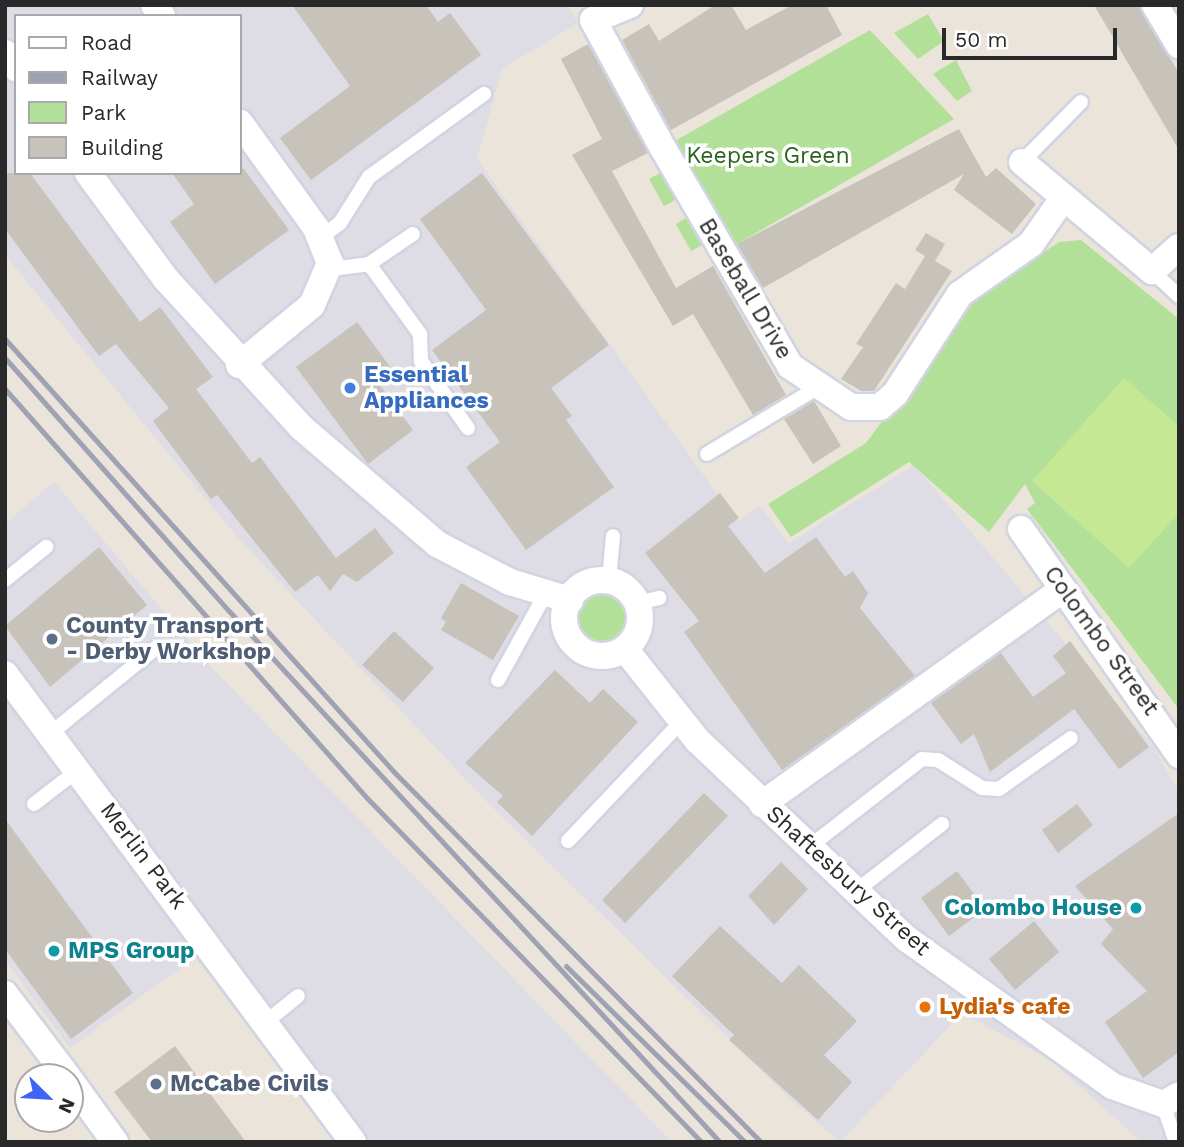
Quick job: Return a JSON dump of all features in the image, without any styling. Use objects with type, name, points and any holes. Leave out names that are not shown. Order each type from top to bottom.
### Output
[{"type":"street","points":[[1155,5],[1179,45]]},
{"type":"street","name":"Baseball Drive","points":[[610,14],[790,366],[817,388],[851,407],[880,407],[960,294],[1031,244],[1064,197]]},
{"type":"street","points":[[239,365],[312,305],[330,269],[322,237],[242,126]]},
{"type":"street","points":[[1022,162],[1152,271],[1179,247]]},
{"type":"street","points":[[90,175],[239,365],[301,427],[437,544],[558,597],[588,583],[610,580],[648,601],[637,634],[625,649],[599,656],[578,647],[565,627],[558,597]]},
{"type":"street","name":"Colombo Street","points":[[1021,529],[1179,755]]},
{"type":"street","points":[[762,804],[1062,590]]},
{"type":"street","name":"Shaftesbury Street","points":[[625,649],[681,722],[762,804],[907,939],[1112,1086],[1171,1099]]},
{"type":"street","name":"Merlin Park","points":[[9,688],[51,733],[353,1142]]},
{"type":"street","points":[[5,994],[58,1063]]},
{"type":"street","points":[[84,1099],[115,1142]]},
{"type":"lane","points":[[322,237],[340,223],[369,177],[484,94]]},
{"type":"lane","points":[[1022,162],[1081,102]]},
{"type":"lane","points":[[330,269],[369,264],[413,234]]},
{"type":"lane","points":[[369,264],[419,334],[421,361],[468,428]]},
{"type":"lane","points":[[1152,271],[1179,296]]},
{"type":"lane","points":[[707,454],[817,388]]},
{"type":"lane","points":[[610,580],[613,536]]},
{"type":"lane","points":[[5,580],[46,547]]},
{"type":"lane","points":[[498,680],[558,597]]},
{"type":"lane","points":[[51,733],[157,647]]},
{"type":"lane","points":[[568,841],[681,722]]},
{"type":"lane","points":[[808,847],[922,759],[938,760],[982,788],[999,789],[1071,738]]},
{"type":"lane","points":[[34,804],[78,771]]},
{"type":"lane","points":[[856,891],[942,824]]},
{"type":"lane","points":[[266,1022],[298,996]]},
{"type":"lane","points":[[1171,1099],[1176,1142]]},
{"type":"shaded area","points":[[5,5],[567,5],[578,23],[502,69],[477,159],[737,522],[760,506],[789,543],[914,465],[1152,745],[1179,792],[1179,1142],[1142,1142],[1049,1059],[962,1013],[840,1142],[787,1096],[488,803],[238,538],[5,255]]},
{"type":"shaded area","points":[[54,482],[209,665],[672,1142],[337,1142],[195,957],[70,1048],[5,960],[5,524]]},
{"type":"green space","points":[[928,14],[944,41],[918,59],[894,33]]},
{"type":"green space","name":"Keepers Green","points":[[870,30],[954,119],[737,244],[675,141]]},
{"type":"green space","points":[[956,60],[972,91],[957,101],[933,74]]},
{"type":"green space","points":[[664,171],[679,198],[664,206],[649,179]]},
{"type":"green space","points":[[691,215],[706,243],[691,251],[676,224]]},
{"type":"green space","points":[[1081,240],[1179,319],[1179,709],[1027,509],[1035,503],[1025,484],[989,532],[909,462],[791,537],[768,504],[866,443],[972,301],[1059,242]]},
{"type":"green space","points":[[1124,378],[1179,426],[1179,513],[1129,568],[1032,481]]},
{"type":"green space","points":[[603,593],[620,601],[628,618],[620,635],[603,643],[586,635],[578,618],[586,601]]},
{"type":"building","points":[[292,5],[426,5],[438,22],[450,13],[481,55],[311,180],[280,138],[350,86]]},
{"type":"building","points":[[715,5],[731,5],[746,30],[792,5],[826,5],[842,35],[671,130],[622,40],[649,24],[659,41]]},
{"type":"building","points":[[1094,5],[1138,5],[1179,73],[1179,150]]},
{"type":"building","points":[[588,44],[648,153],[612,171],[676,288],[713,266],[786,395],[753,415],[693,314],[673,326],[572,155],[602,139],[561,59]]},
{"type":"building","points":[[959,129],[986,177],[996,168],[1036,204],[1012,234],[954,190],[964,174],[763,288],[737,244]]},
{"type":"building","points":[[242,170],[289,230],[215,284],[170,222],[194,204],[173,175],[242,175]]},
{"type":"building","points":[[5,173],[31,175],[140,322],[160,307],[213,377],[196,389],[252,463],[260,457],[336,558],[375,528],[394,553],[357,582],[343,574],[330,591],[318,575],[295,592],[217,495],[211,499],[153,421],[169,408],[116,344],[99,356],[5,229]]},
{"type":"building","points":[[482,173],[609,345],[551,388],[572,416],[566,420],[614,487],[526,550],[466,467],[500,442],[432,350],[486,310],[420,219]]},
{"type":"building","points":[[926,233],[945,244],[935,261],[952,271],[874,391],[861,391],[841,379],[863,347],[856,344],[896,283],[905,289],[925,256],[915,250]]},
{"type":"building","points":[[357,322],[394,372],[378,383],[413,430],[368,464],[296,367]]},
{"type":"building","points":[[814,401],[841,446],[813,464],[784,419]]},
{"type":"building","points":[[720,493],[739,518],[728,526],[765,573],[816,537],[845,577],[853,571],[868,593],[860,608],[915,676],[782,770],[684,632],[699,621],[645,553]]},
{"type":"building","points":[[99,547],[147,605],[50,687],[5,626]]},
{"type":"building","points":[[461,583],[519,616],[493,660],[441,630],[446,622],[441,618]]},
{"type":"building","points":[[394,631],[434,668],[403,702],[362,665]]},
{"type":"building","points":[[1070,641],[1149,747],[1119,769],[1074,709],[990,772],[974,734],[961,744],[931,703],[1001,653],[1033,697],[1066,673],[1053,656]]},
{"type":"building","points":[[555,670],[590,703],[603,689],[638,722],[532,836],[497,802],[503,796],[465,763]]},
{"type":"building","points":[[704,793],[728,816],[625,923],[602,900]]},
{"type":"building","points":[[1077,804],[1093,825],[1058,853],[1042,830]]},
{"type":"building","name":"Colombo House","points":[[1179,813],[1179,1052],[1143,1078],[1105,1022],[1147,991],[1101,944],[1113,929],[1075,886]]},
{"type":"building","points":[[5,819],[133,993],[71,1039],[5,949]]},
{"type":"building","points":[[781,862],[808,889],[774,925],[748,896]]},
{"type":"building","points":[[957,871],[985,909],[949,936],[921,898]]},
{"type":"building","points":[[1034,921],[1059,952],[1015,990],[989,959]]},
{"type":"building","points":[[720,926],[782,983],[799,965],[857,1021],[824,1055],[852,1082],[818,1120],[729,1040],[734,1035],[672,976]]},
{"type":"building","points":[[175,1046],[246,1142],[152,1142],[114,1092]]},
{"type":"railway","points":[[5,339],[395,773],[761,1142]]},
{"type":"railway","points":[[5,358],[230,612],[720,1142]]},
{"type":"railway","points":[[5,389],[367,798],[701,1142]]},
{"type":"railway","points":[[566,966],[745,1142]]},
{"type":"place","name":"Essential Appliances","points":[[350,388]]},
{"type":"place","name":"County Transport - Derby Workshop","points":[[52,639]]},
{"type":"place","name":"Colombo House","points":[[1136,908]]},
{"type":"place","name":"MPS Group","points":[[54,951]]},
{"type":"place","name":"Lydia's cafe","points":[[925,1007]]},
{"type":"place","name":"McCabe Civils","points":[[156,1084]]}]
